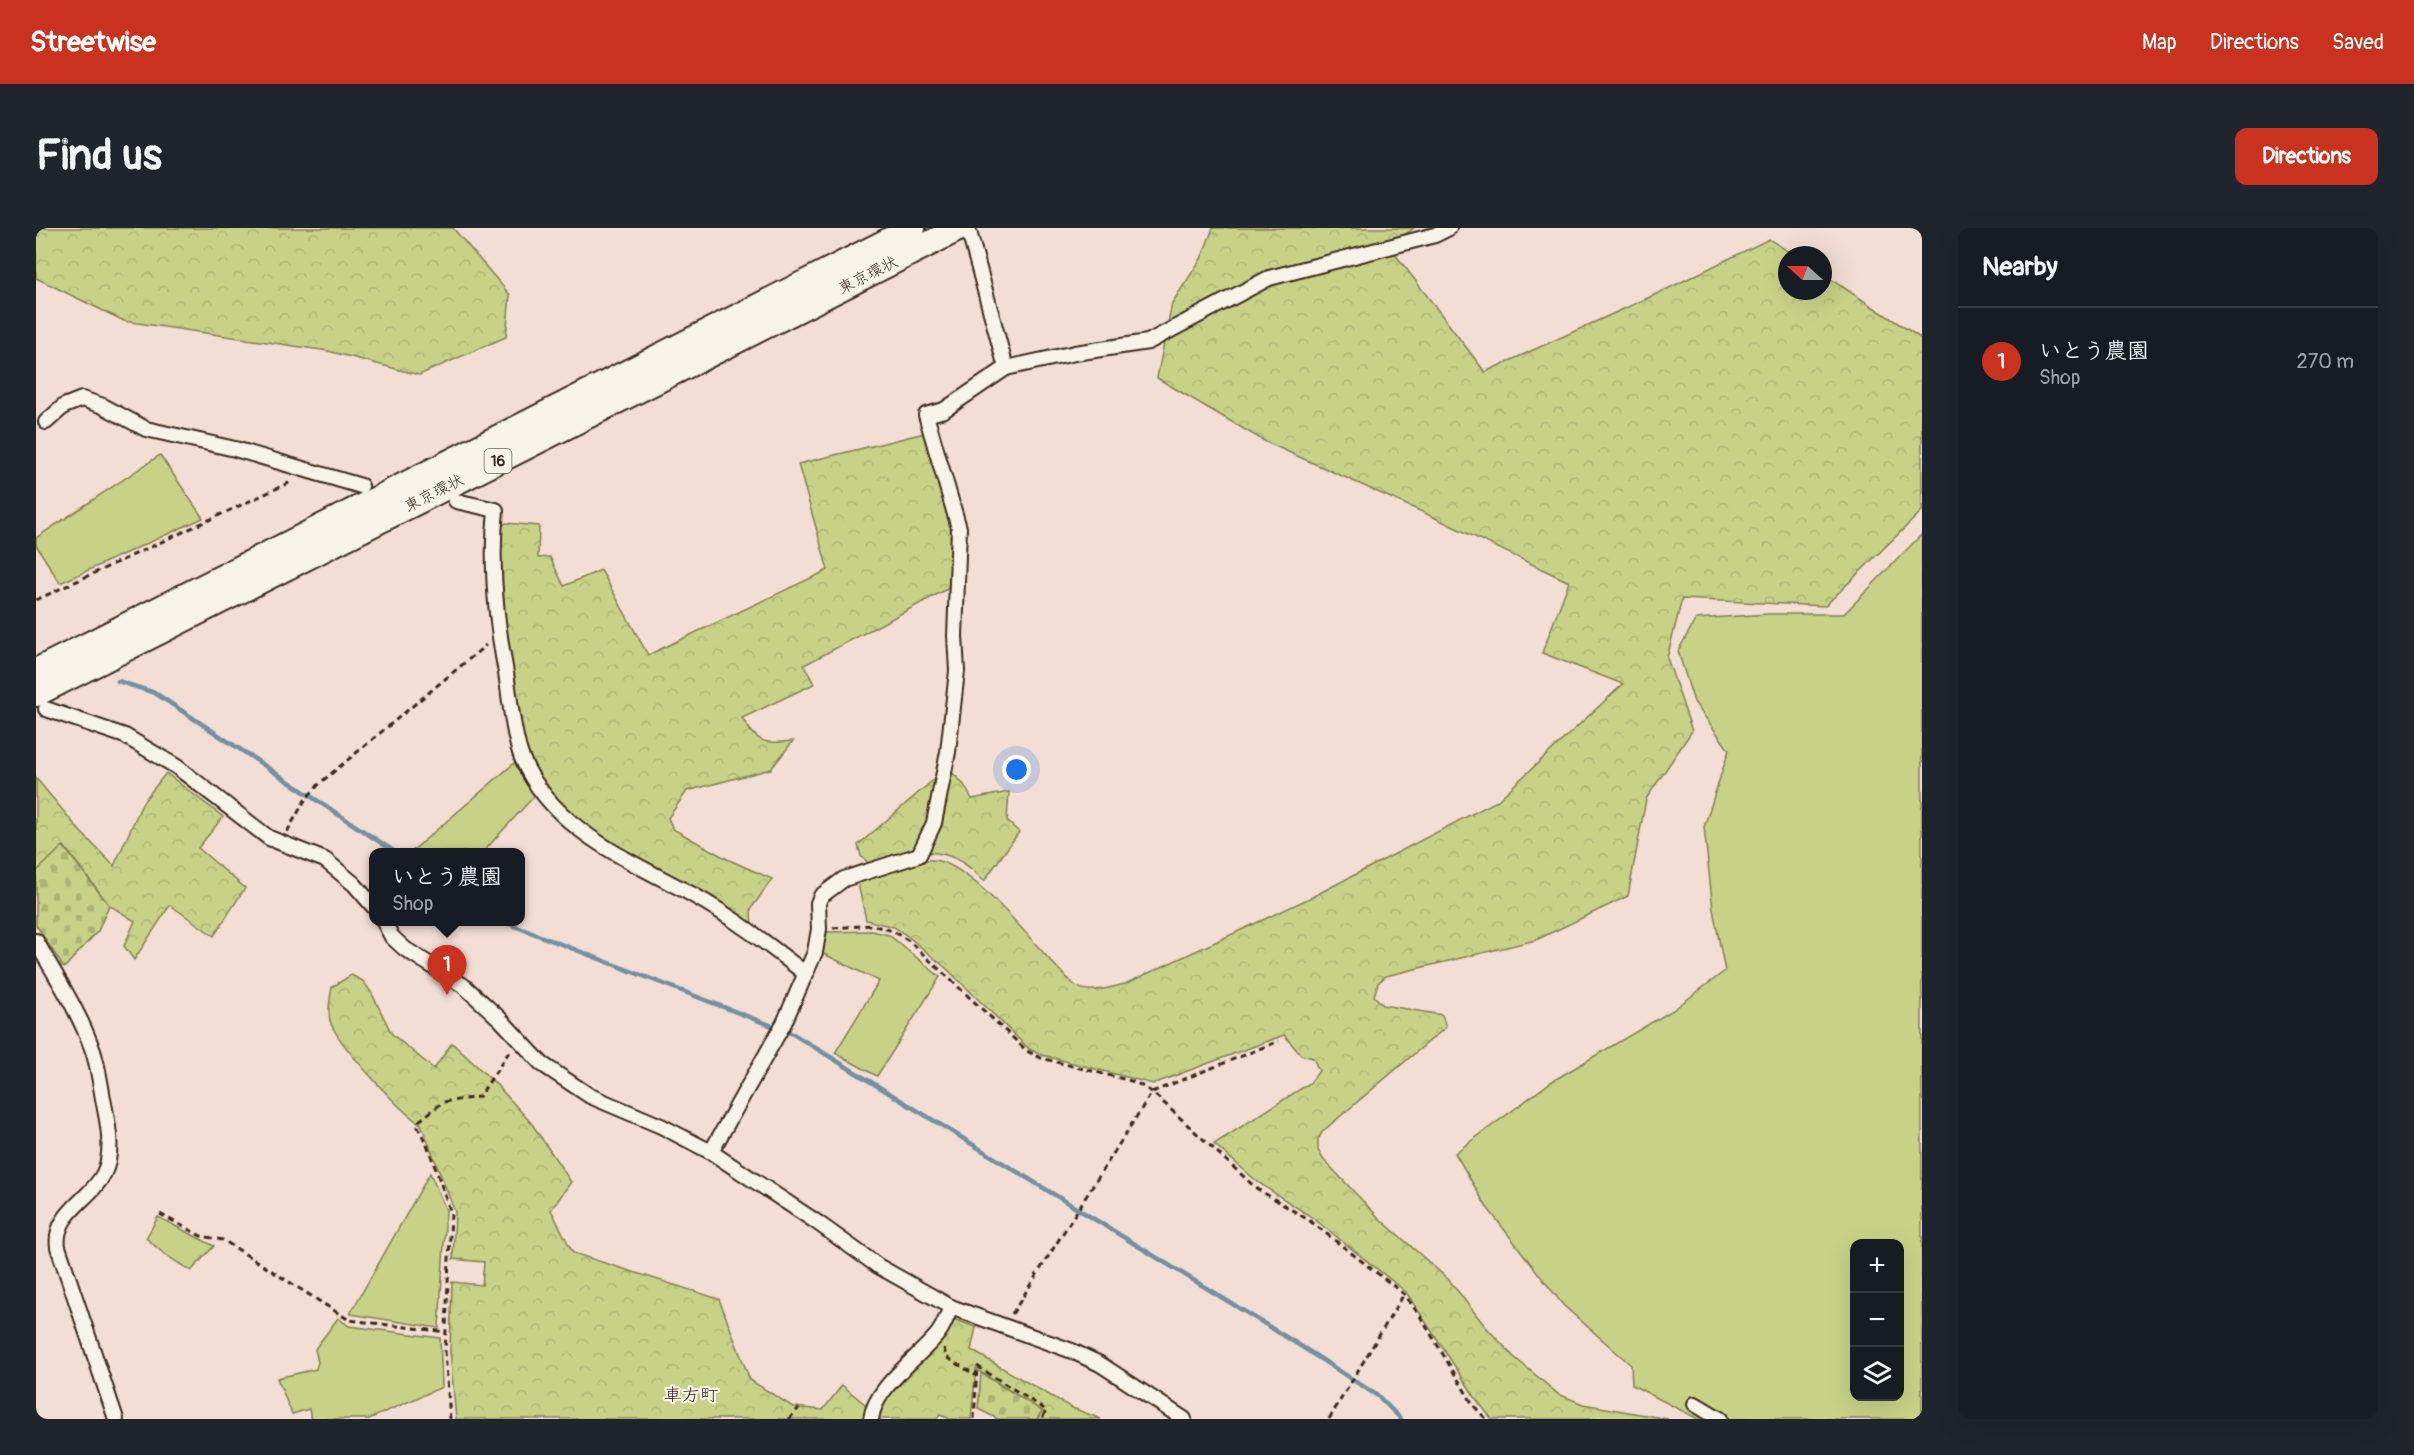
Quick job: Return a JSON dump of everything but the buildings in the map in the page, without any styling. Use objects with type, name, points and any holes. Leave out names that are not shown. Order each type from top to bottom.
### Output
[{"type":"highway","name":"東京環状","points":[[36,671],[913,228]]},
{"type":"highway","name":"東京環状","points":[[41,702],[960,228]]},
{"type":"street","points":[[968,228],[1006,368]]},
{"type":"street","points":[[711,1152],[777,1038],[806,974],[815,952],[819,929],[818,903],[821,897],[844,879],[919,855],[934,823],[954,711],[957,671],[955,636],[959,528],[926,415],[944,410],[1006,368],[1074,353],[1148,342],[1269,278],[1435,235],[1449,228]]},
{"type":"street","points":[[46,422],[64,406],[82,399],[103,406],[146,429],[235,449],[361,486]]},
{"type":"street","points":[[456,501],[496,510],[493,537],[499,633],[522,758],[541,790],[570,821],[605,848],[723,914],[806,974]]},
{"type":"street","points":[[41,702],[132,740],[177,767],[269,838],[325,860],[354,884],[369,901]]},
{"type":"street","points":[[386,926],[392,937],[405,949],[464,986],[542,1064],[590,1096],[661,1126],[711,1152],[818,1222],[878,1266],[951,1307],[1072,1351],[1100,1364],[1184,1419]]},
{"type":"street","points":[[36,941],[73,1005],[93,1052],[108,1125],[109,1158],[105,1170],[99,1182],[81,1198],[60,1224],[56,1235],[58,1247],[116,1419]]},
{"type":"street","points":[[871,1419],[878,1398],[908,1363],[938,1335],[951,1307]]},
{"type":"street","points":[[1695,1404],[1720,1419]]},
{"type":"path","points":[[36,600],[314,472]]},
{"type":"path","points":[[280,843],[305,800],[320,783],[463,666],[499,633]]},
{"type":"path","points":[[819,929],[872,925],[892,931],[909,940],[1027,1051],[1041,1058],[1100,1075],[1135,1082],[1152,1092],[1256,1188],[1310,1221],[1404,1294],[1420,1316],[1474,1406],[1486,1419]]},
{"type":"path","points":[[450,1419],[445,1352],[451,1213],[428,1147],[418,1127],[419,1120],[443,1102],[479,1097],[517,1040]]},
{"type":"path","points":[[1005,1326],[1152,1092],[1279,1041]]},
{"type":"path","points":[[159,1214],[201,1236],[223,1240],[349,1320],[446,1332]]},
{"type":"path","points":[[1329,1419],[1404,1294]]},
{"type":"path","points":[[933,1340],[944,1345],[946,1357],[977,1376]]},
{"type":"path","points":[[974,1419],[977,1366],[1046,1410],[1042,1419]]},
{"type":"path","points":[[789,1419],[799,1408]]},
{"type":"green space","points":[[36,228],[453,228],[510,295],[506,337],[419,375],[328,351],[124,321],[36,278]]},
{"type":"green space","points":[[1213,228],[1414,228],[1389,246],[1485,372],[1663,291],[1769,239],[1780,246],[1778,246],[1778,300],[1832,300],[1832,280],[1922,339],[1922,511],[1825,606],[1682,599],[1667,658],[1692,731],[1646,799],[1628,896],[1536,940],[1386,976],[1378,983],[1374,996],[1383,1005],[1442,1015],[1446,1027],[1323,1131],[1318,1139],[1318,1150],[1323,1159],[1379,1218],[1449,1280],[1485,1326],[1514,1357],[1558,1394],[1583,1404],[1668,1419],[1492,1419],[1406,1292],[1313,1218],[1259,1183],[1214,1144],[1310,1083],[1319,1071],[1313,1058],[1301,1055],[1284,1035],[1153,1084],[1042,1055],[1029,1049],[947,969],[910,938],[894,927],[866,920],[857,879],[904,864],[933,860],[947,864],[963,873],[979,886],[1012,917],[1076,986],[1094,990],[1125,984],[1312,897],[1497,801],[1623,684],[1542,653],[1569,582],[1429,515],[1266,442],[1157,378],[1172,303],[1201,259]]},
{"type":"green space","points":[[925,433],[954,529],[953,586],[804,665],[814,684],[742,718],[752,733],[762,740],[768,742],[793,741],[771,769],[687,791],[668,818],[673,829],[727,859],[772,879],[751,909],[752,930],[607,844],[573,817],[544,788],[524,755],[505,640],[500,528],[506,523],[539,526],[538,558],[550,557],[564,586],[601,570],[648,655],[828,570],[798,464]]},
{"type":"green space","points":[[160,455],[203,518],[60,583],[36,545],[36,538]]},
{"type":"green space","points":[[1922,534],[1922,1419],[1698,1419],[1632,1385],[1631,1365],[1563,1305],[1486,1206],[1455,1153],[1551,1082],[1673,1010],[1725,971],[1713,909],[1704,827],[1729,750],[1694,702],[1678,651],[1696,619],[1768,614],[1844,614]]},
{"type":"green space","points":[[519,759],[538,792],[487,848],[416,848]]},
{"type":"green space","points":[[948,768],[964,785],[972,799],[1009,792],[1007,821],[1019,832],[984,881],[958,860],[944,854],[926,852]]},
{"type":"green space","points":[[166,773],[223,817],[198,848],[245,888],[214,936],[170,905],[134,960],[124,946],[135,921],[109,905],[64,846],[36,872],[36,778],[80,831],[114,866],[143,802]]},
{"type":"green space","points":[[939,775],[928,824],[914,851],[871,865],[861,856],[858,845]]},
{"type":"green space","points":[[63,846],[109,905],[98,931],[64,968],[36,925],[36,872]]},
{"type":"green space","points":[[872,931],[889,935],[940,977],[877,1076],[835,1053],[879,981],[820,952],[827,932]]},
{"type":"green space","points":[[351,975],[363,981],[371,992],[392,1034],[434,1069],[452,1043],[497,1085],[532,1124],[571,1182],[551,1210],[573,1253],[719,1299],[750,1380],[793,1407],[823,1410],[842,1385],[866,1405],[864,1419],[456,1419],[450,1352],[452,1282],[482,1285],[484,1262],[453,1259],[455,1212],[421,1124],[401,1108],[374,1080],[348,1050],[333,1028],[329,1013],[332,987]]},
{"type":"green space","points":[[430,1173],[446,1210],[439,1328],[350,1314]]},
{"type":"green space","points":[[158,1217],[214,1246],[191,1271],[164,1254],[146,1238]]},
{"type":"green space","points":[[338,1318],[349,1326],[440,1338],[442,1387],[369,1419],[311,1419],[309,1409],[292,1414],[277,1378],[316,1369],[318,1362],[315,1349]]},
{"type":"green space","points":[[953,1319],[976,1327],[971,1350],[1070,1407],[1101,1419],[1037,1419],[1042,1411],[976,1369],[971,1419],[950,1419],[940,1415],[937,1419],[877,1419],[878,1411],[884,1401],[942,1340]]},
{"type":"green space","points":[[981,1373],[1042,1411],[1037,1419],[998,1419],[978,1409]]},
{"type":"waterway","points":[[118,681],[155,693],[389,848]]},
{"type":"waterway","points":[[514,926],[793,1034],[1299,1345],[1378,1396],[1401,1419]]},
{"type":"place","name":"いとう農園","points":[[447,995]]},
{"type":"district","name":"車方町","points":[[691,1395]]}]
